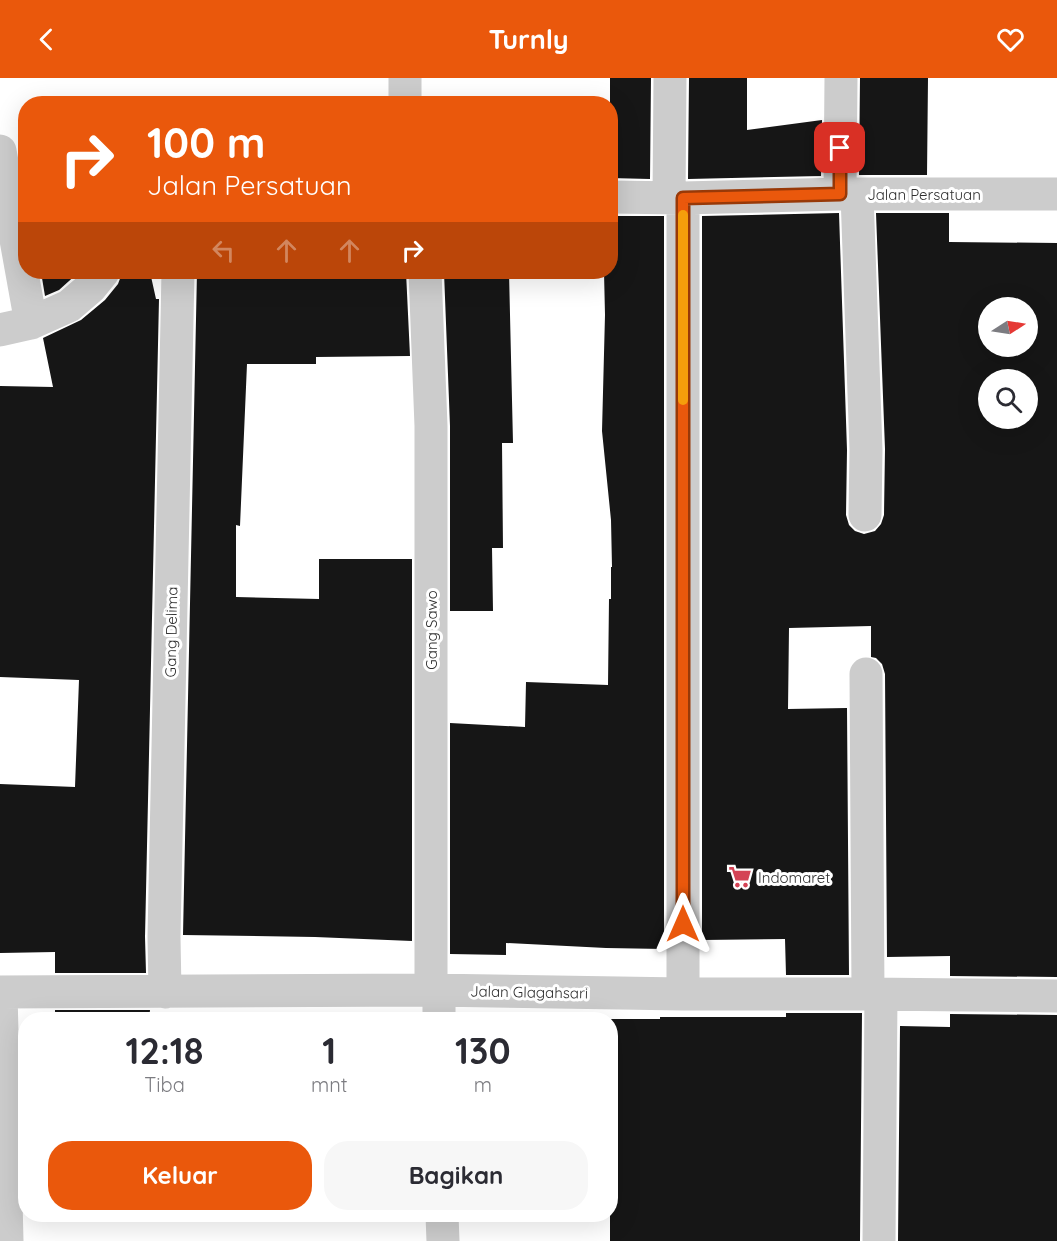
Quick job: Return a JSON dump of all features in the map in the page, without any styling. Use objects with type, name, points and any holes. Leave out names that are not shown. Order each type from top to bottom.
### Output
[{"type":"street","points":[[405,78],[405,96]]},
{"type":"street","points":[[670,78],[676,198],[683,994]]},
{"type":"street","points":[[841,78],[866,450],[865,515]]},
{"type":"street","points":[[0,151],[15,326],[69,306],[97,279]]},
{"type":"street","name":"Jalan Persatuan","points":[[618,197],[1057,194]]},
{"type":"street","name":"Gang Delima","points":[[165,992],[164,937],[178,279]]},
{"type":"street","name":"Gang Sawo","points":[[425,279],[431,426],[436,1000]]},
{"type":"street","points":[[866,674],[879,1241]]},
{"type":"street","points":[[0,992],[7,1241]]},
{"type":"street","name":"Jalan Glagahsari","points":[[0,992],[165,992],[436,1000],[683,994],[1057,996]]},
{"type":"street","points":[[442,1222],[443,1241]]},
{"type":"building","points":[[610,78],[651,78],[650,179],[618,178],[618,96],[610,96]]},
{"type":"building","points":[[689,78],[747,78],[747,130],[822,120],[821,176],[688,179]]},
{"type":"building","points":[[860,78],[928,78],[927,175],[859,175]]},
{"type":"building","points":[[839,213],[847,450],[846,515],[849,525],[855,531],[864,534],[875,531],[884,515],[885,449],[876,213],[949,213],[949,242],[1057,243],[1057,977],[950,976],[950,956],[887,957],[885,674],[882,664],[876,658],[871,657],[871,626],[789,628],[788,709],[847,708],[849,975],[786,975],[785,939],[702,940],[702,216]]},
{"type":"building","points":[[618,216],[664,216],[664,949],[506,943],[506,955],[450,954],[450,723],[525,727],[526,682],[608,685],[609,599],[611,599],[612,567],[611,520],[602,431],[604,279],[618,279]]},
{"type":"building","points":[[42,279],[71,279],[59,290],[45,296]]},
{"type":"building","points":[[120,279],[152,279],[156,299],[159,299],[146,973],[55,973],[55,952],[0,953],[0,784],[75,787],[79,680],[0,677],[0,386],[53,387],[43,338],[81,320],[105,300]]},
{"type":"building","points":[[197,279],[406,279],[410,356],[316,357],[316,364],[247,364],[240,526],[236,525],[236,597],[319,599],[319,559],[412,559],[412,941],[183,935]]},
{"type":"building","points":[[444,279],[509,279],[513,443],[502,443],[503,548],[492,548],[493,611],[450,611],[450,426]]},
{"type":"building","points":[[55,1010],[150,1010],[150,1012],[55,1012]]},
{"type":"building","points":[[786,1013],[862,1013],[860,1241],[610,1241],[610,1222],[618,1222],[618,1019],[786,1017]]},
{"type":"building","points":[[950,1014],[1057,1015],[1057,1241],[898,1241],[900,1026],[950,1027]]},
{"type":"slow traffic","points":[[683,215],[683,400]]},
{"type":"place","name":"Indomaret","points":[[740,877]]},
{"type":"route","points":[[683,924],[683,198],[840,194],[840,148]]}]
